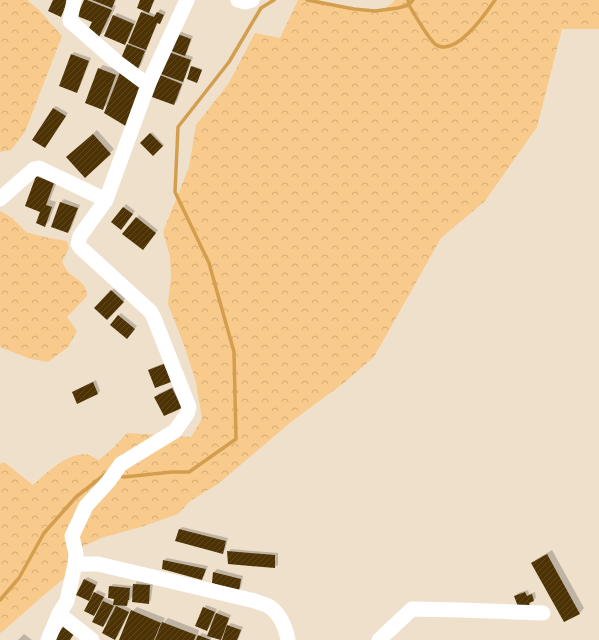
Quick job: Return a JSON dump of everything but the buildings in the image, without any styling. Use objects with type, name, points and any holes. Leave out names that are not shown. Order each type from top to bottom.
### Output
[{"type":"street","points":[[74,0],[70,21],[116,62],[148,86]]},
{"type":"street","points":[[48,640],[66,601],[76,554],[72,536],[86,506],[108,482],[121,464],[175,431],[187,414],[189,407],[151,312],[78,244],[80,236],[106,200],[148,86],[187,0]]},
{"type":"street","points":[[238,0],[245,2],[252,0]]},
{"type":"street","points":[[0,199],[34,169],[39,168],[106,200]]},
{"type":"street","points":[[75,564],[98,564],[255,601],[270,607],[280,618],[288,640]]},
{"type":"street","points":[[379,640],[412,609],[543,613]]},
{"type":"street","points":[[59,614],[92,640]]},
{"type":"green space","points":[[0,0],[27,0],[39,10],[62,36],[25,132],[11,150],[0,152]]},
{"type":"green space","points":[[298,0],[317,0],[358,10],[377,11],[387,7],[395,0],[599,0],[599,29],[562,29],[537,127],[485,201],[441,238],[374,357],[345,382],[291,422],[218,484],[190,501],[178,514],[141,527],[104,537],[72,551],[68,575],[0,633],[0,464],[4,462],[33,485],[56,465],[77,455],[90,455],[99,460],[127,433],[191,437],[202,419],[196,382],[168,304],[171,276],[170,256],[163,232],[189,167],[196,125],[229,83],[255,33],[280,38]]},
{"type":"green space","points":[[0,211],[12,218],[26,232],[67,241],[69,248],[62,262],[69,273],[83,285],[87,292],[87,296],[67,317],[77,331],[68,347],[48,362],[31,359],[0,346]]},
{"type":"waterway","points":[[118,475],[124,477],[172,472],[189,472],[236,439],[234,352],[209,263],[175,192],[178,127],[229,62],[261,8],[274,0]]},
{"type":"waterway","points":[[307,0],[354,9],[375,11],[409,5],[413,0]]},
{"type":"waterway","points":[[408,0],[411,9],[429,37],[435,44],[443,47],[452,45],[469,32],[495,0]]},
{"type":"waterway","points":[[0,600],[19,578],[44,533],[76,497],[108,472]]}]
